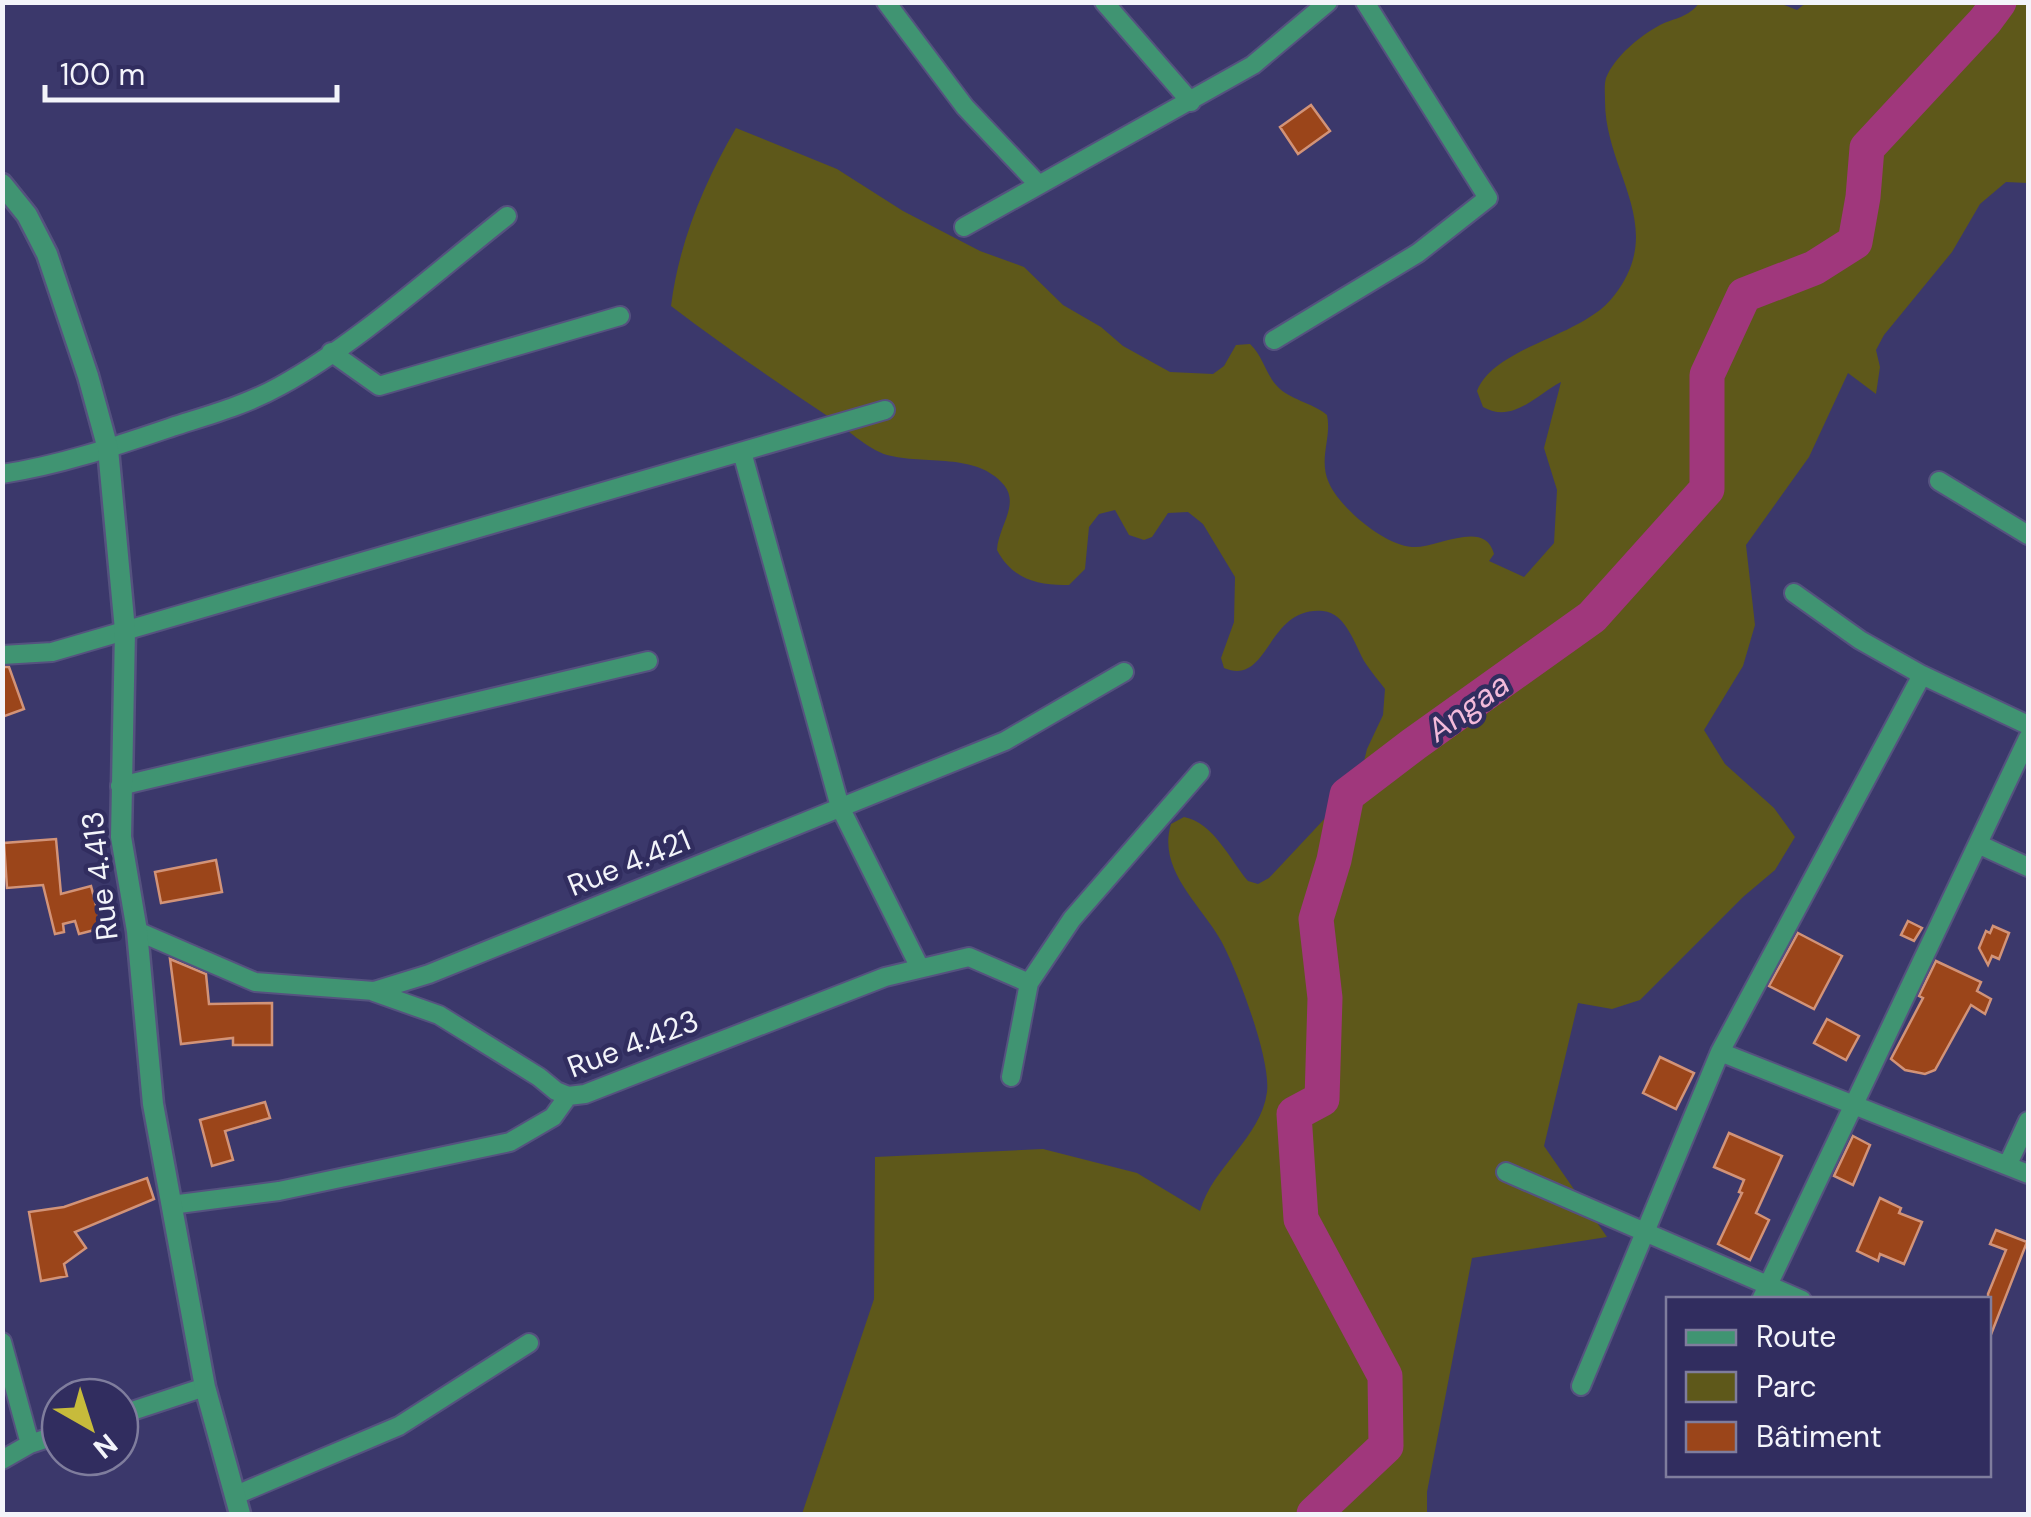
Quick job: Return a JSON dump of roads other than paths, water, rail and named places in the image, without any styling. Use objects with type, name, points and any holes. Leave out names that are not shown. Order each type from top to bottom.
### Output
[{"type":"street","points":[[886,2],[965,106],[1038,184]]},
{"type":"street","points":[[1104,2],[1191,102]]},
{"type":"street","points":[[964,227],[1254,65],[1328,2]]},
{"type":"street","points":[[1274,340],[1418,253],[1488,198],[1365,2]]},
{"type":"street","name":"Rue 4.413","points":[[2,184],[28,215],[47,254],[108,449],[125,630],[120,837],[138,931],[154,1104],[171,1205],[204,1388],[238,1505]]},
{"type":"street","points":[[2,474],[53,466],[108,449],[247,402],[282,385],[331,352],[507,216]]},
{"type":"street","points":[[331,352],[379,386],[620,316]]},
{"type":"street","points":[[2,655],[52,652],[886,410]]},
{"type":"street","points":[[742,452],[840,807],[920,968]]},
{"type":"street","points":[[1938,481],[2028,535]]},
{"type":"street","points":[[1794,593],[1860,640],[1922,675],[2028,725]]},
{"type":"street","points":[[120,786],[648,661]]},
{"type":"street","name":"Rue 4.421","points":[[138,931],[255,982],[374,991],[429,974],[1004,741],[1124,672]]},
{"type":"street","points":[[1581,1386],[1720,1052],[1922,675]]},
{"type":"street","points":[[1506,1172],[1646,1232],[1765,1292],[2028,738]]},
{"type":"street","points":[[1011,1077],[1030,983],[1072,918],[1200,772]]},
{"type":"street","points":[[1978,844],[2028,867]]},
{"type":"street","name":"Rue 4.423","points":[[171,1205],[279,1190],[510,1142],[553,1117],[568,1096],[585,1094],[885,977],[969,957],[1030,983]]},
{"type":"street","points":[[374,991],[439,1015],[568,1096]]},
{"type":"street","points":[[1720,1052],[2028,1174]]},
{"type":"street","points":[[2008,1164],[2028,1121]]},
{"type":"street","points":[[2,1342],[30,1444]]},
{"type":"street","points":[[238,1505],[398,1426],[529,1343]]},
{"type":"street","points":[[140,1409],[204,1388]]},
{"type":"street","points":[[2,1460],[40,1441]]},
{"type":"waterway","name":"Angaa","points":[[1314,1514],[1386,1446],[1385,1376],[1301,1219],[1294,1114],[1322,1099],[1325,998],[1316,919],[1334,860],[1347,795],[1592,617],[1707,489],[1707,375],[1744,295],[1814,268],[1855,242],[1867,148],[1999,2]]}]
